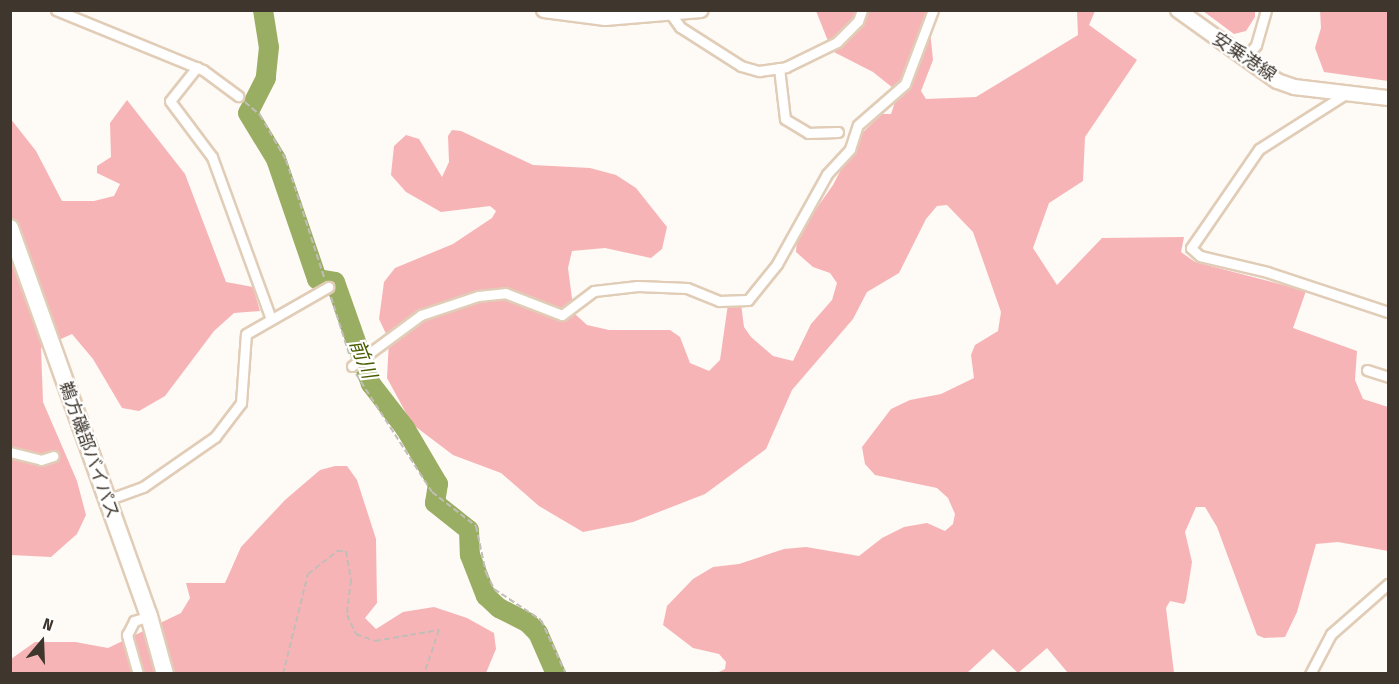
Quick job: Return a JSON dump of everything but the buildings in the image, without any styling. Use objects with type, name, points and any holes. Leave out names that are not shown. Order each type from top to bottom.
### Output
[{"type":"highway","name":"鵜方磯部バイパス","points":[[10,228],[149,615],[165,674]]},
{"type":"main road","points":[[544,10],[605,18],[701,10]]},
{"type":"main road","name":"安乗港線","points":[[1178,10],[1244,58],[1294,87],[1389,98]]},
{"type":"street","points":[[56,10],[197,67],[238,96]]},
{"type":"street","points":[[670,14],[681,27],[750,71],[780,68],[837,42],[858,21],[862,10]]},
{"type":"street","points":[[358,363],[421,315],[478,296],[505,293],[562,315],[594,291],[638,286],[687,288],[719,301],[748,300],[777,264],[827,174],[850,149],[858,125],[905,84],[933,10]]},
{"type":"street","points":[[1244,58],[1256,45],[1266,10]]},
{"type":"street","points":[[197,67],[170,101],[212,157],[271,319]]},
{"type":"street","points":[[780,68],[785,119],[808,133],[838,132]]},
{"type":"street","points":[[1347,93],[1259,148],[1191,248],[1200,256],[1267,272],[1389,312]]},
{"type":"street","points":[[107,500],[143,487],[215,437],[230,421],[241,403],[244,340],[251,329],[328,287]]},
{"type":"street","points":[[1367,370],[1389,377]]},
{"type":"street","points":[[10,452],[41,460],[53,456]]},
{"type":"street","points":[[1310,674],[1331,634],[1389,584]]},
{"type":"street","points":[[138,674],[127,635],[134,621],[149,615]]},
{"type":"path","points":[[238,96],[260,115],[286,160],[324,274]]},
{"type":"path","points":[[328,287],[358,363],[432,492],[476,526],[486,573],[494,589],[541,620],[566,674]]},
{"type":"path","points":[[283,674],[308,574],[337,551],[346,551],[351,580],[347,615],[356,634],[375,641],[439,630],[424,674]]},
{"type":"shaded area","points":[[816,11],[928,11],[933,60],[921,91],[926,99],[976,97],[1078,35],[1077,11],[1095,11],[1089,25],[1137,60],[1085,137],[1083,181],[1049,203],[1033,248],[1057,285],[1102,238],[1184,237],[1181,252],[1195,262],[1306,291],[1293,328],[1357,351],[1355,380],[1363,399],[1388,407],[1388,551],[1338,542],[1316,544],[1297,612],[1285,637],[1264,638],[1257,635],[1217,527],[1205,507],[1196,507],[1185,532],[1192,562],[1186,600],[1184,604],[1170,601],[1166,608],[1174,673],[1068,673],[1047,648],[1018,673],[993,649],[967,673],[717,673],[725,669],[726,662],[719,654],[693,648],[663,625],[667,606],[693,579],[713,567],[739,564],[784,549],[806,547],[859,556],[882,538],[904,527],[927,523],[945,531],[953,524],[955,514],[948,498],[937,488],[875,475],[865,464],[862,447],[891,409],[910,400],[941,394],[974,378],[971,355],[975,345],[998,331],[1001,312],[973,232],[947,205],[937,206],[926,219],[899,273],[867,292],[853,319],[792,390],[766,449],[705,494],[633,522],[583,532],[539,506],[501,473],[453,455],[412,424],[387,378],[389,340],[379,319],[384,282],[395,268],[453,244],[492,218],[496,211],[490,206],[441,212],[406,192],[391,175],[394,146],[406,135],[419,139],[442,177],[449,162],[448,136],[452,130],[461,131],[533,165],[590,168],[616,175],[636,188],[667,227],[662,249],[651,258],[605,248],[572,251],[568,268],[573,306],[575,314],[587,325],[609,330],[670,330],[680,337],[690,363],[709,371],[720,360],[728,304],[741,304],[744,327],[751,337],[773,356],[793,361],[811,324],[832,300],[837,283],[830,273],[813,267],[796,252],[797,236],[833,185],[858,137],[882,114],[891,114],[895,102],[893,88],[873,72],[832,51]]},
{"type":"shaded area","points":[[1203,11],[1255,11],[1255,17],[1246,31],[1234,34]]},
{"type":"shaded area","points":[[1320,11],[1388,11],[1388,81],[1324,72],[1315,48],[1321,28]]},
{"type":"shaded area","points":[[127,100],[185,174],[226,282],[253,287],[260,311],[234,313],[214,331],[165,396],[139,411],[122,408],[93,359],[72,334],[41,348],[43,402],[77,481],[86,515],[77,534],[51,557],[11,555],[10,118],[36,151],[62,201],[94,201],[114,196],[120,184],[97,173],[97,166],[111,157],[110,123]]},
{"type":"shaded area","points":[[347,466],[357,480],[376,539],[377,603],[365,618],[376,629],[403,612],[434,607],[467,618],[494,633],[496,649],[486,673],[11,674],[11,659],[35,642],[75,642],[108,648],[181,613],[190,598],[186,583],[225,583],[241,547],[285,500],[320,470]]},
{"type":"waterway","name":"前川","points":[[263,10],[269,47],[266,78],[248,113],[276,159],[317,279],[335,282],[371,384],[405,428],[438,484],[435,503],[469,530],[470,555],[486,596],[499,608],[527,622],[538,633],[556,674]]}]
